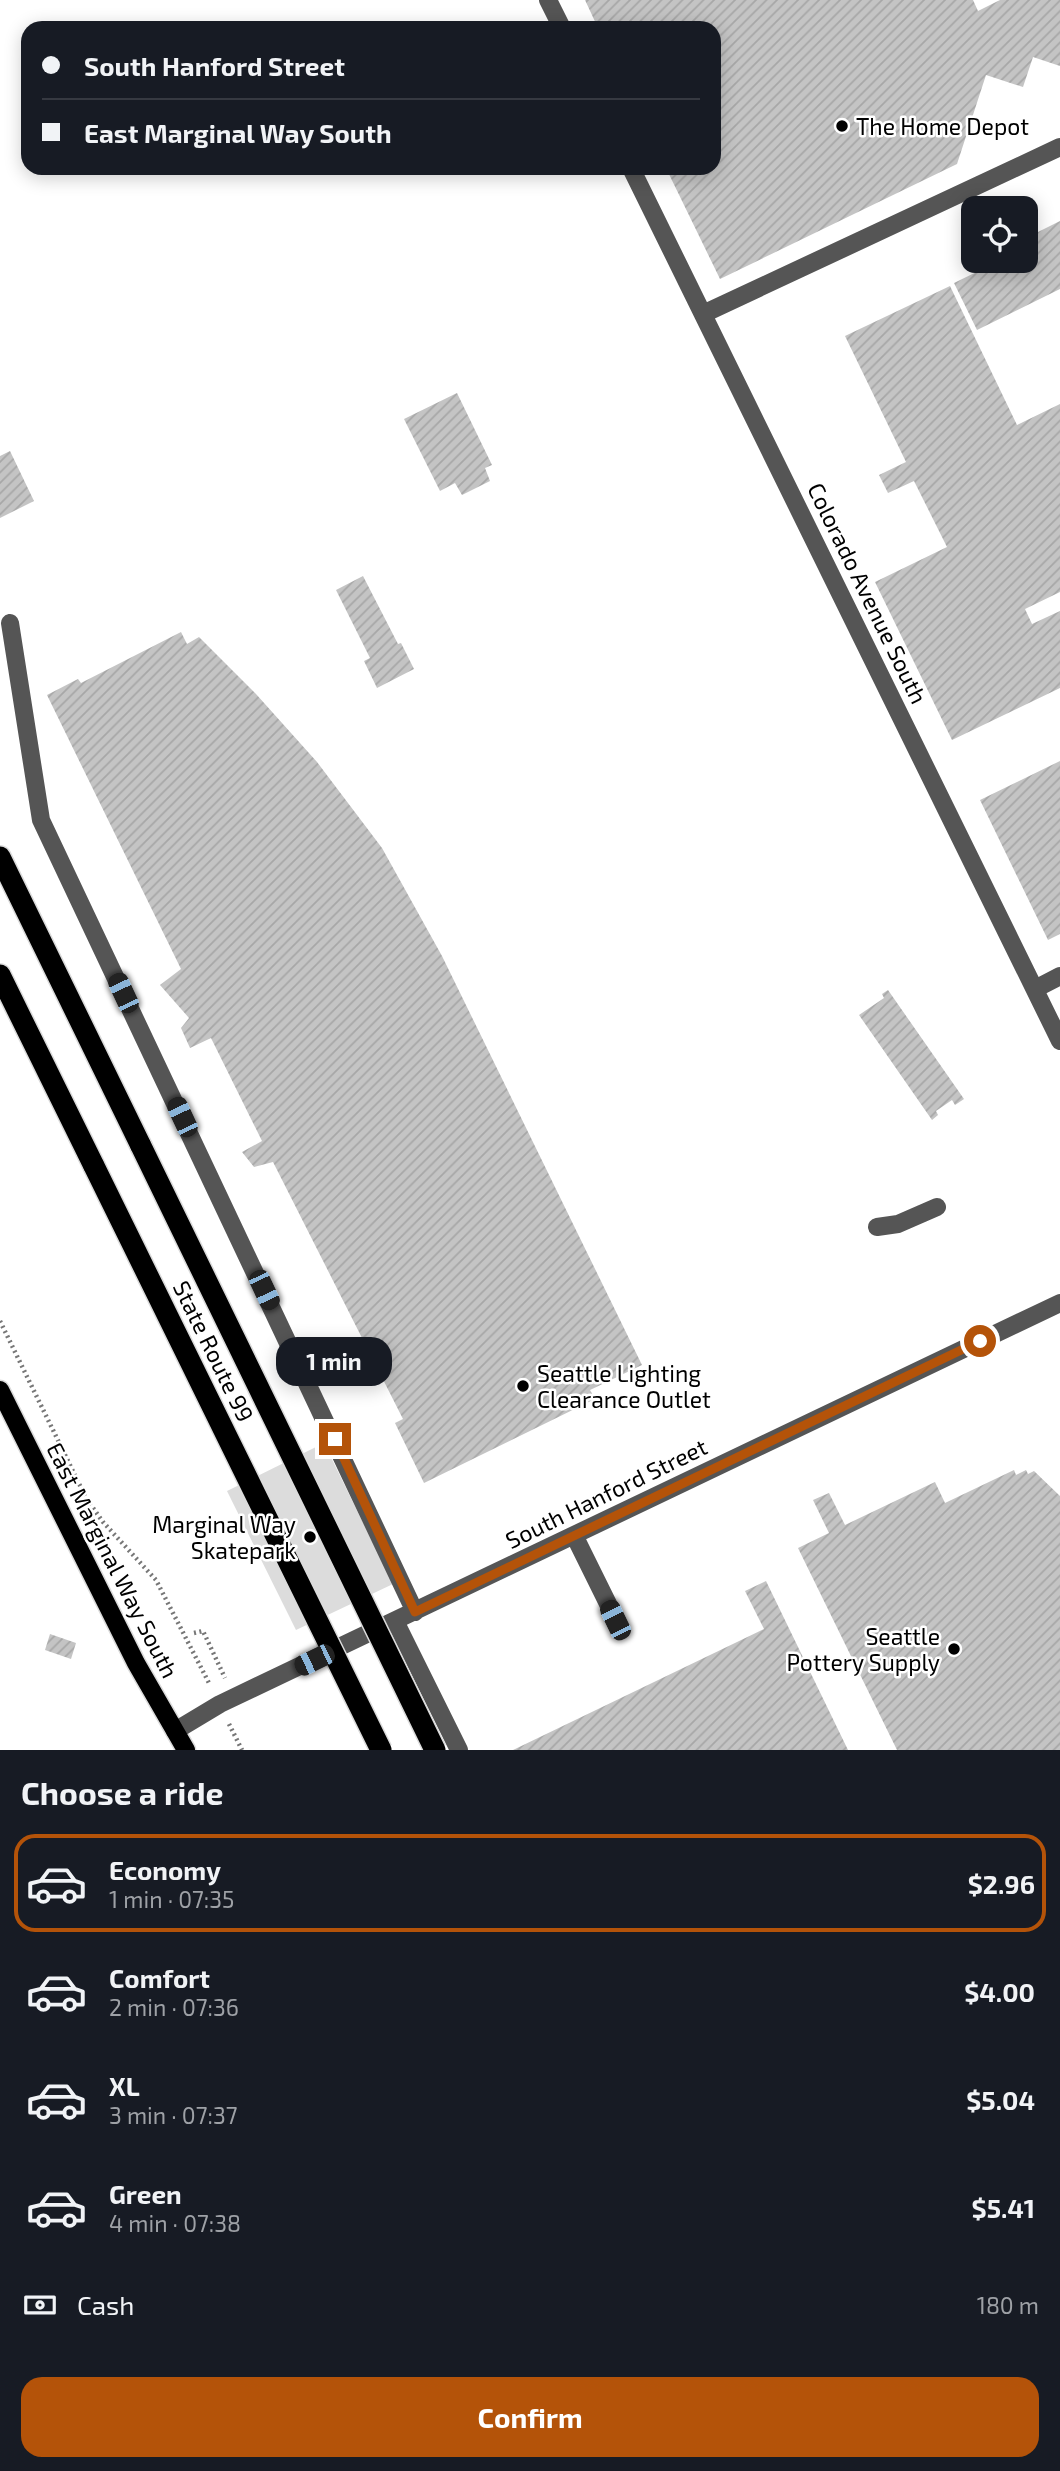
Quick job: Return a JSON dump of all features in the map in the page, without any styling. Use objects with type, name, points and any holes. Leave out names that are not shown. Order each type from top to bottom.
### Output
[{"type":"highway","name":"State Route 99","points":[[0,857],[435,1750]]},
{"type":"highway","name":"State Route 99","points":[[0,975],[381,1750]]},
{"type":"main road","name":"East Marginal Way South","points":[[0,1390],[136,1663],[186,1750]]},
{"type":"street","points":[[548,0],[558,21]]},
{"type":"street","points":[[704,314],[1060,147]]},
{"type":"street","name":"Colorado Avenue South","points":[[634,175],[1060,1041]]},
{"type":"street","points":[[10,623],[41,820],[415,1612]]},
{"type":"street","points":[[1035,989],[1060,976]]},
{"type":"street","points":[[877,1227],[898,1224],[936,1207]]},
{"type":"street","name":"South Hanford Street","points":[[175,1731],[220,1704],[1060,1303]]},
{"type":"street","points":[[574,1535],[615,1620]]},
{"type":"street","points":[[396,1621],[459,1750]]},
{"type":"path","points":[[0,1321],[86,1498],[103,1522],[156,1580],[204,1672]]},
{"type":"path","points":[[194,1633],[203,1631],[225,1678]]},
{"type":"shaded area","name":"Marginal Way Skatepark","points":[[324,1443],[393,1584],[296,1630],[227,1491]]},
{"type":"building","name":"The Home Depot","points":[[585,0],[973,0],[978,11],[1000,0],[1060,0],[1060,66],[1033,57],[1023,87],[986,75],[957,164],[720,279],[669,175],[721,175],[721,21],[595,21]]},
{"type":"building","points":[[1060,221],[1060,289],[977,330],[954,283],[974,273],[1038,273],[1038,232]]},
{"type":"building","points":[[950,286],[1017,425],[1060,404],[1060,592],[1025,609],[1032,624],[1060,611],[1060,688],[952,740],[875,582],[947,547],[914,481],[888,493],[879,475],[906,462],[845,336]]},
{"type":"building","points":[[457,393],[492,465],[485,468],[490,481],[462,495],[455,483],[440,491],[404,419]]},
{"type":"building","points":[[10,451],[34,501],[0,518],[0,456]]},
{"type":"building","points":[[363,576],[414,669],[377,688],[364,661],[370,658],[336,590]]},
{"type":"building","points":[[181,632],[187,644],[199,637],[256,694],[317,762],[382,848],[442,956],[642,1365],[590,1390],[595,1399],[424,1483],[395,1423],[403,1419],[273,1162],[254,1167],[242,1152],[262,1141],[211,1038],[190,1048],[181,1028],[189,1018],[160,985],[181,969],[47,695],[78,679],[81,683]]},
{"type":"building","points":[[1060,761],[1060,934],[1048,940],[980,800]]},
{"type":"building","points":[[888,990],[964,1099],[955,1105],[952,1100],[936,1111],[938,1115],[932,1120],[859,1015],[884,998],[882,994]]},
{"type":"building","name":"Seattle Pottery Supply","points":[[1014,1470],[1016,1475],[1026,1470],[1028,1474],[1034,1471],[1060,1496],[1060,1750],[897,1750],[798,1548],[829,1533],[813,1500],[829,1493],[845,1525],[935,1482],[945,1503]]},
{"type":"building","points":[[766,1581],[848,1750],[513,1750],[764,1629],[745,1591]]},
{"type":"building","points":[[50,1634],[76,1643],[71,1659],[45,1650]]},
{"type":"place","name":"The Home Depot","points":[[842,126]]},
{"type":"place","name":"Seattle Lighting Clearance Outlet","points":[[523,1386]]},
{"type":"place","name":"Marginal Way Skatepark","points":[[310,1537]]},
{"type":"place","name":"Seattle Pottery Supply","points":[[954,1649]]},
{"type":"route","points":[[335,1439],[415,1612],[980,1341]]}]
